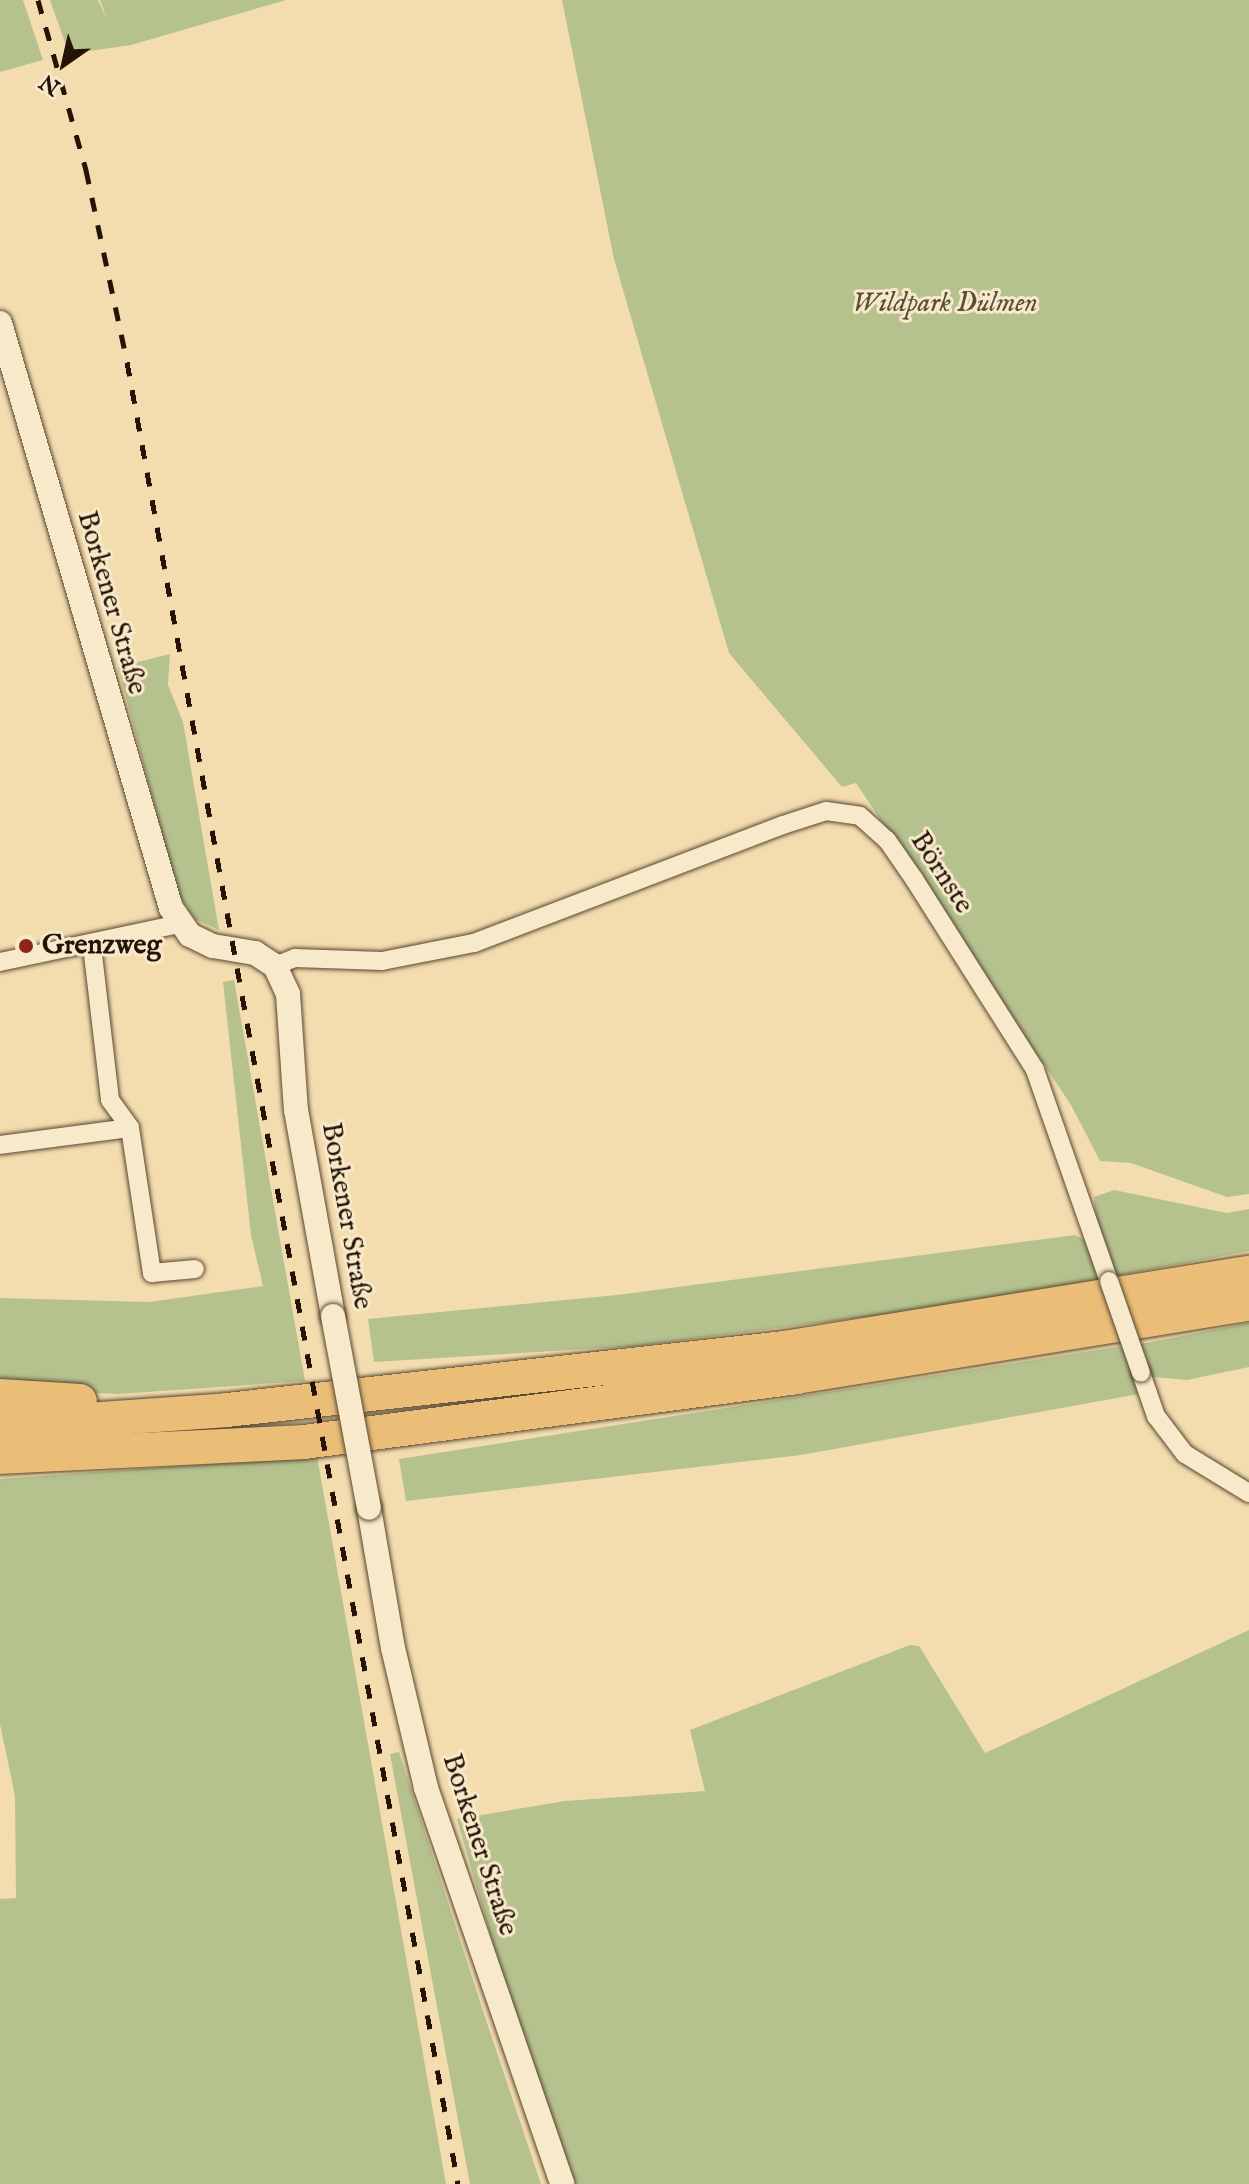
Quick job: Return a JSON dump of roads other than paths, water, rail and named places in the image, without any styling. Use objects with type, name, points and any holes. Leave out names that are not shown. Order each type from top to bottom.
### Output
[{"type":"highway","points":[[0,1426],[227,1410],[813,1344],[1249,1273]]},
{"type":"highway","points":[[8,1457],[304,1442],[920,1359],[1249,1304]]},
{"type":"highway","points":[[0,1396],[120,1401],[143,1397],[227,1410]]},
{"type":"street","name":"Borkener Straße","points":[[0,323],[163,886],[179,924]]},
{"type":"street","name":"Börnste","points":[[275,966],[295,958],[382,961],[474,943],[783,825],[826,811],[860,816],[905,866],[1035,1070],[1156,1416],[1185,1454],[1249,1493]]},
{"type":"street","points":[[0,962],[92,946],[179,924],[213,946],[255,953],[275,966]]},
{"type":"street","points":[[92,946],[110,1100],[130,1128],[152,1273],[195,1269]]},
{"type":"street","name":"Borkener Straße","points":[[275,966],[288,994],[298,1122],[398,1676],[426,1788],[562,2184]]},
{"type":"street","points":[[0,1145],[130,1128]]},
{"type":"railway","points":[[38,0],[86,170],[127,362],[458,2184]]},
{"type":"place","name":"Grenzweg","points":[[26,946]]},
{"type":"park label","name":"Wildpark Dülmen","points":[[945,304]]}]
